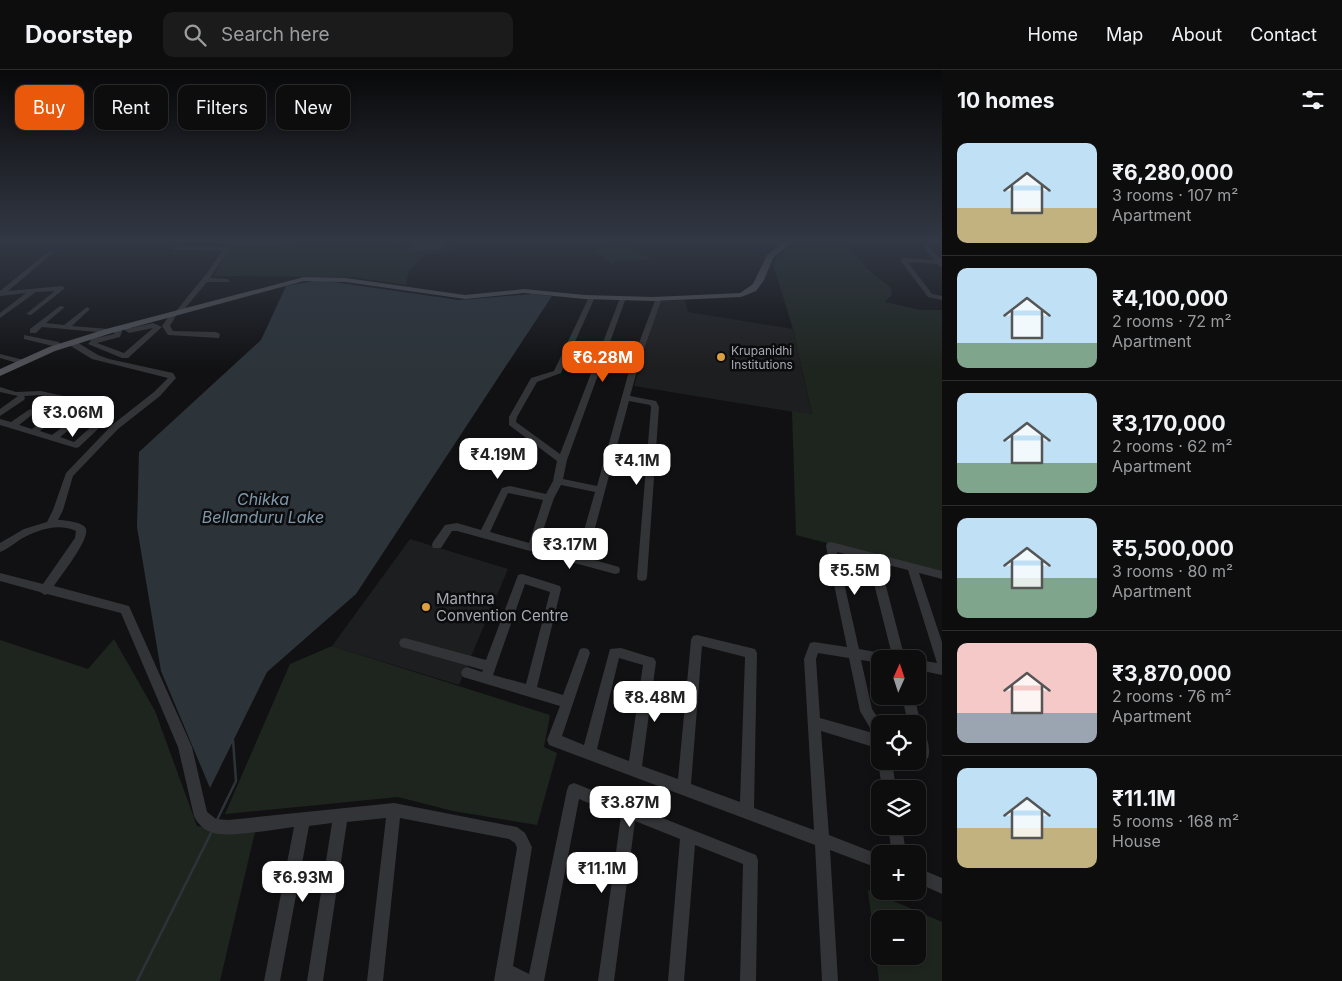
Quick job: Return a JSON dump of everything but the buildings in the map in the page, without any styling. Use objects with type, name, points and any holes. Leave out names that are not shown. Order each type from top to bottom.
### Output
[{"type":"main road","points":[[0,373],[58,347],[109,331],[282,285]]},
{"type":"main road","points":[[375,285],[455,297],[524,291],[592,297],[659,298],[748,294],[753,291],[757,285]]},
{"type":"street","points":[[1,293],[12,285]]},
{"type":"street","points":[[201,285],[166,326],[171,333],[202,332],[216,334],[216,336]]},
{"type":"street","points":[[921,285],[930,296],[942,298]]},
{"type":"street","points":[[1,293],[62,288],[29,314]]},
{"type":"street","points":[[0,316],[36,289]]},
{"type":"street","points":[[562,460],[512,423],[513,417],[534,380],[558,372],[592,297]]},
{"type":"street","points":[[533,546],[558,481],[562,460],[623,298]]},
{"type":"street","points":[[581,560],[635,364],[659,298]]},
{"type":"street","points":[[33,331],[62,307]]},
{"type":"street","points":[[66,327],[87,309]]},
{"type":"street","points":[[41,325],[109,331]]},
{"type":"street","points":[[153,325],[158,328],[125,356],[92,344],[95,341],[117,334],[123,328],[129,330],[153,325]]},
{"type":"street","points":[[27,337],[56,344],[58,347]]},
{"type":"street","points":[[50,525],[58,510],[69,475],[115,427],[156,394],[172,378],[170,375],[95,357],[72,343]]},
{"type":"street","points":[[1,358],[17,364]]},
{"type":"street","points":[[0,389],[19,396],[41,393],[69,400]]},
{"type":"street","points":[[0,413],[19,396]]},
{"type":"street","points":[[627,398],[653,403],[655,407],[642,577]]},
{"type":"street","points":[[12,426],[30,412]]},
{"type":"street","points":[[33,432],[57,412]]},
{"type":"street","points":[[53,439],[77,419]]},
{"type":"street","points":[[0,422],[76,445],[94,429]]},
{"type":"street","points":[[558,481],[600,490]]},
{"type":"street","points":[[484,534],[505,490],[510,489],[550,498]]},
{"type":"street","points":[[0,548],[18,536],[50,525],[75,524],[81,528],[80,539],[45,590]]},
{"type":"street","points":[[436,545],[449,528],[457,527],[533,546],[615,570]]},
{"type":"street","points":[[871,719],[866,711],[831,546],[942,575]]},
{"type":"street","points":[[873,557],[897,650]]},
{"type":"street","points":[[912,567],[942,660]]},
{"type":"street","points":[[0,577],[125,609],[185,747],[202,816],[213,826],[228,827],[394,810],[512,832],[520,838],[525,847],[503,976],[526,981]]},
{"type":"street","points":[[488,673],[522,578],[556,589],[530,691]]},
{"type":"street","points":[[684,788],[697,640],[751,653],[747,812]]},
{"type":"street","points":[[405,643],[488,673],[530,691],[568,702]]},
{"type":"street","points":[[830,981],[810,659],[814,647],[871,656]]},
{"type":"street","points":[[584,653],[554,740],[871,859]]},
{"type":"street","points":[[589,753],[614,653],[621,653],[650,662],[635,769]]},
{"type":"street","points":[[926,666],[942,669]]},
{"type":"street","points":[[467,673],[488,673]]},
{"type":"street","points":[[815,723],[871,739]]},
{"type":"street","points":[[536,981],[574,790],[751,860],[748,981]]},
{"type":"street","points":[[375,981],[394,810]]},
{"type":"street","points":[[606,981],[629,812]]},
{"type":"street","points":[[315,981],[341,815]]},
{"type":"street","points":[[272,981],[303,819]]},
{"type":"street","points":[[676,981],[688,835]]},
{"type":"street","points":[[926,879],[942,886]]},
{"type":"shaded area","points":[[779,285],[887,285],[891,288],[892,295],[885,302],[920,310],[942,310],[942,573],[796,535],[792,411],[812,414],[793,329]]},
{"type":"shaded area","name":"Krupanidhi Institutions","points":[[685,300],[688,312],[793,329],[812,415],[634,386],[659,301]]},
{"type":"shaded area","name":"Manthra Convention Centre","points":[[410,539],[508,569],[459,685],[332,646]]},
{"type":"shaded area","points":[[114,639],[155,711],[197,826],[237,834],[255,832],[220,981],[0,981],[0,640],[88,669]]},
{"type":"shaded area","points":[[332,646],[550,715],[544,747],[557,753],[537,825],[453,811],[398,797],[225,814],[290,664]]},
{"type":"shaded area","points":[[868,890],[871,891],[871,900],[891,900],[914,910],[871,910],[871,915]]},
{"type":"shaded area","points":[[926,915],[942,922],[942,981],[879,981],[877,965],[926,965]]},
{"type":"water","name":"Chikka Bellanduru Lake","points":[[351,285],[459,300],[532,294],[552,296],[356,594],[267,672],[210,788],[161,671],[137,527],[139,452],[261,340],[286,286]]},
{"type":"waterway","points":[[217,820],[236,781],[233,740]]},
{"type":"waterway","points":[[137,981],[212,831]]},
{"type":"place","name":"Krupanidhi Institutions","points":[[721,357]]},
{"type":"place","name":"Manthra Convention Centre","points":[[426,607]]}]
